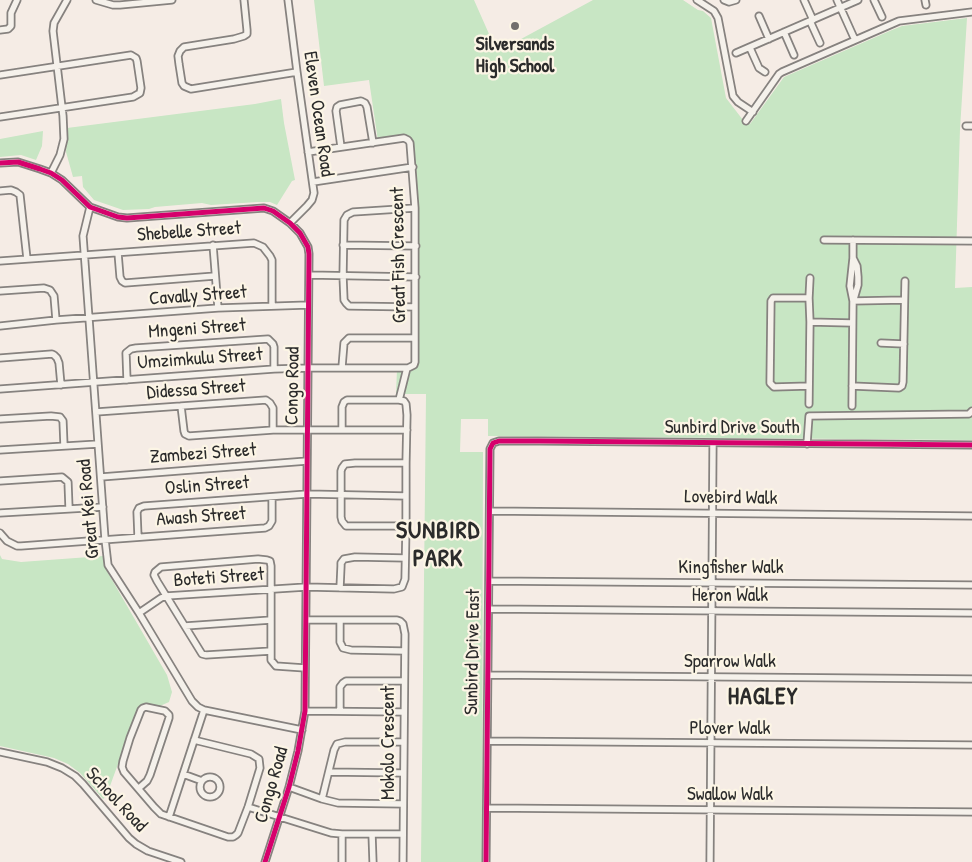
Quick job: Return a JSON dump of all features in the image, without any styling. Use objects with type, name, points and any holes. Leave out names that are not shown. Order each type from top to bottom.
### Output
[{"type":"street","points":[[0,30],[8,29],[11,26],[11,12],[17,0]]},
{"type":"street","points":[[51,173],[63,147],[64,139],[52,32],[54,23],[67,0]]},
{"type":"street","points":[[96,0],[120,5],[172,0]]},
{"type":"street","points":[[244,0],[246,34],[234,39],[184,47],[178,56],[182,84],[191,89],[296,72]]},
{"type":"street","name":"Eleven Ocean Road","points":[[288,0],[296,72],[314,193],[312,200],[290,223]]},
{"type":"street","points":[[697,0],[714,11],[718,18],[733,96],[738,102],[753,112]]},
{"type":"street","points":[[724,0],[728,2],[736,0]]},
{"type":"street","points":[[804,0],[820,43]]},
{"type":"street","points":[[837,0],[855,40]]},
{"type":"street","points":[[736,54],[858,0]]},
{"type":"street","points":[[874,0],[882,17]]},
{"type":"street","points":[[746,121],[782,72],[901,20],[972,12]]},
{"type":"street","points":[[759,16],[769,39]]},
{"type":"street","points":[[784,32],[794,55]]},
{"type":"street","points":[[750,48],[759,68],[766,72]]},
{"type":"street","points":[[0,75],[131,55],[136,58],[138,64],[141,88],[140,93],[137,95],[0,118]]},
{"type":"street","points":[[341,147],[337,107],[361,101],[367,107],[373,143]]},
{"type":"street","name":"Great Fish Crescent","points":[[308,152],[404,138],[410,144],[413,168],[416,246],[415,362],[414,365],[407,368]]},
{"type":"street","name":"Congo Road","points":[[0,163],[18,162],[51,173],[62,180],[90,207],[118,217],[127,218],[264,208],[273,211],[290,223],[300,233],[308,246],[305,711],[289,787],[265,862]]},
{"type":"street","points":[[313,182],[413,168]]},
{"type":"street","points":[[0,191],[11,190],[20,195],[27,259]]},
{"type":"street","name":"Great Kei Road","points":[[90,207],[83,236],[84,256],[108,565],[192,701],[204,710]]},
{"type":"street","points":[[415,208],[353,212],[347,215],[344,220],[343,245],[344,300],[349,306],[415,307]]},
{"type":"street","points":[[824,240],[972,241]]},
{"type":"street","points":[[852,406],[853,301],[850,277],[853,240]]},
{"type":"street","name":"Shebelle Street","points":[[0,261],[249,242],[263,247],[272,260],[272,306]]},
{"type":"street","points":[[213,245],[218,308]]},
{"type":"street","points":[[343,245],[416,246]]},
{"type":"street","points":[[118,253],[120,277],[125,283],[216,276]]},
{"type":"street","points":[[309,275],[416,277]]},
{"type":"street","points":[[808,404],[810,278]]},
{"type":"street","points":[[852,386],[898,388],[902,386],[904,382],[905,281]]},
{"type":"street","points":[[0,291],[48,289],[54,296],[56,320]]},
{"type":"street","points":[[809,298],[773,298],[771,301],[770,364],[770,383],[774,387],[809,386]]},
{"type":"street","points":[[853,301],[904,300]]},
{"type":"street","name":"Cavally Street","points":[[0,326],[218,308],[308,305]]},
{"type":"street","points":[[810,322],[852,323]]},
{"type":"street","points":[[342,367],[344,343],[349,338],[415,338]]},
{"type":"street","name":"Mngeni Street","points":[[127,380],[126,353],[131,348],[268,339],[274,347],[274,369]]},
{"type":"street","points":[[881,343],[904,344]]},
{"type":"street","points":[[0,358],[54,355],[59,363],[61,385]]},
{"type":"street","points":[[308,368],[407,368],[399,400]]},
{"type":"street","name":"Umzimkulu Street","points":[[0,389],[308,368]]},
{"type":"street","name":"Didessa Street","points":[[96,412],[266,400],[272,406],[273,430]]},
{"type":"street","points":[[340,588],[341,562],[344,559],[405,558],[407,408],[404,401],[399,400],[347,400],[342,407],[342,430]]},
{"type":"street","points":[[181,406],[184,431],[189,436],[273,430],[407,430]]},
{"type":"street","points":[[807,444],[809,416],[968,414],[972,411]]},
{"type":"street","points":[[0,419],[60,416],[63,421],[64,446]]},
{"type":"street","name":"Sunbird Drive South","points":[[493,443],[499,441],[972,445]]},
{"type":"street","name":"Sunbird Drive East","points":[[486,862],[490,449],[493,443]]},
{"type":"street","points":[[710,862],[713,443]]},
{"type":"street","points":[[0,450],[98,444]]},
{"type":"street","name":"Zambezi Street","points":[[101,477],[307,461]]},
{"type":"street","points":[[406,463],[345,464],[341,471],[341,517],[346,526],[406,526]]},
{"type":"street","points":[[0,481],[62,477],[68,482],[69,508]]},
{"type":"street","name":"Oslin Street","points":[[138,537],[137,512],[139,508],[144,506],[307,494],[406,496]]},
{"type":"street","name":"Awash Street","points":[[0,534],[7,541],[21,546],[267,527],[272,521],[272,496]]},
{"type":"street","points":[[0,513],[103,506]]},
{"type":"street","name":"Lovebird Walk","points":[[490,511],[972,516]]},
{"type":"street","name":"Boteti Street","points":[[139,613],[166,596],[306,587],[401,588],[404,584],[405,558]]},
{"type":"street","points":[[271,651],[204,655],[200,652],[157,581],[154,574],[156,570],[161,567],[258,559],[267,560],[271,563],[271,589],[271,620],[271,651],[271,660],[276,666],[305,668]]},
{"type":"street","name":"Kingfisher Walk","points":[[489,581],[972,585]]},
{"type":"street","name":"Heron Walk","points":[[489,609],[972,613]]},
{"type":"street","points":[[185,626],[271,620]]},
{"type":"street","name":"Mokolo Crescent","points":[[306,620],[400,621],[405,628],[403,862]]},
{"type":"street","points":[[340,620],[340,642],[343,648],[351,650],[404,650]]},
{"type":"street","name":"Sparrow Walk","points":[[488,675],[972,679]]},
{"type":"street","points":[[340,711],[340,687],[346,681],[404,681]]},
{"type":"street","points":[[139,788],[147,781],[150,775],[169,718],[167,712],[150,707],[143,708],[138,715],[122,768],[158,812],[228,837],[235,836],[238,833],[248,807],[260,768],[258,757],[194,740]]},
{"type":"street","points":[[169,817],[204,710],[302,730]]},
{"type":"street","points":[[305,711],[404,712]]},
{"type":"street","points":[[322,799],[334,750],[338,744],[345,742],[403,742]]},
{"type":"street","name":"Plover Walk","points":[[488,742],[972,746]]},
{"type":"street","name":"School Road","points":[[0,752],[55,764],[70,772],[136,844],[148,851],[181,862]]},
{"type":"street","points":[[329,772],[403,773]]},
{"type":"street","points":[[183,774],[202,781]]},
{"type":"street","points":[[289,787],[338,803],[403,804]]},
{"type":"street","points":[[248,807],[331,833],[403,834]]},
{"type":"street","name":"Swallow Walk","points":[[487,808],[972,812]]},
{"type":"street","points":[[342,834],[342,862]]},
{"type":"street","points":[[372,834],[373,862]]},
{"type":"green space","points":[[314,0],[474,0],[497,52],[593,0],[683,0],[698,10],[703,11],[711,18],[726,98],[743,120],[750,124],[784,77],[902,26],[967,18],[960,129],[955,288],[972,287],[972,440],[488,436],[488,419],[461,419],[460,452],[483,452],[482,862],[421,862],[426,394],[396,394],[397,369],[414,366],[416,208],[409,140],[378,141],[369,80],[324,86]]},
{"type":"green space","points":[[281,99],[295,180],[292,181],[277,205],[270,202],[211,205],[202,203],[123,210],[94,200],[83,187],[82,176],[73,177],[66,152],[67,128]]},
{"type":"green space","points":[[43,131],[42,146],[36,160],[21,155],[0,157],[0,139]]},
{"type":"green space","points":[[0,555],[2,559],[21,562],[103,556],[104,566],[167,675],[172,692],[169,702],[160,706],[142,705],[138,709],[106,797],[103,799],[80,773],[68,764],[54,758],[0,746]]},
{"type":"cycle path","points":[[0,163],[18,162],[51,173],[62,180],[90,207],[118,217],[127,218],[264,208],[273,211],[290,223],[300,233],[308,247],[305,711],[289,787],[265,862]]},
{"type":"cycle path","points":[[486,862],[490,449],[493,443],[499,441],[539,441],[972,445]]},
{"type":"place","name":"Silversands High School","points":[[515,26]]},
{"type":"district","name":"SUNBIRD PARK","points":[[438,546]]},
{"type":"district","name":"HAGLEY","points":[[763,698]]}]
